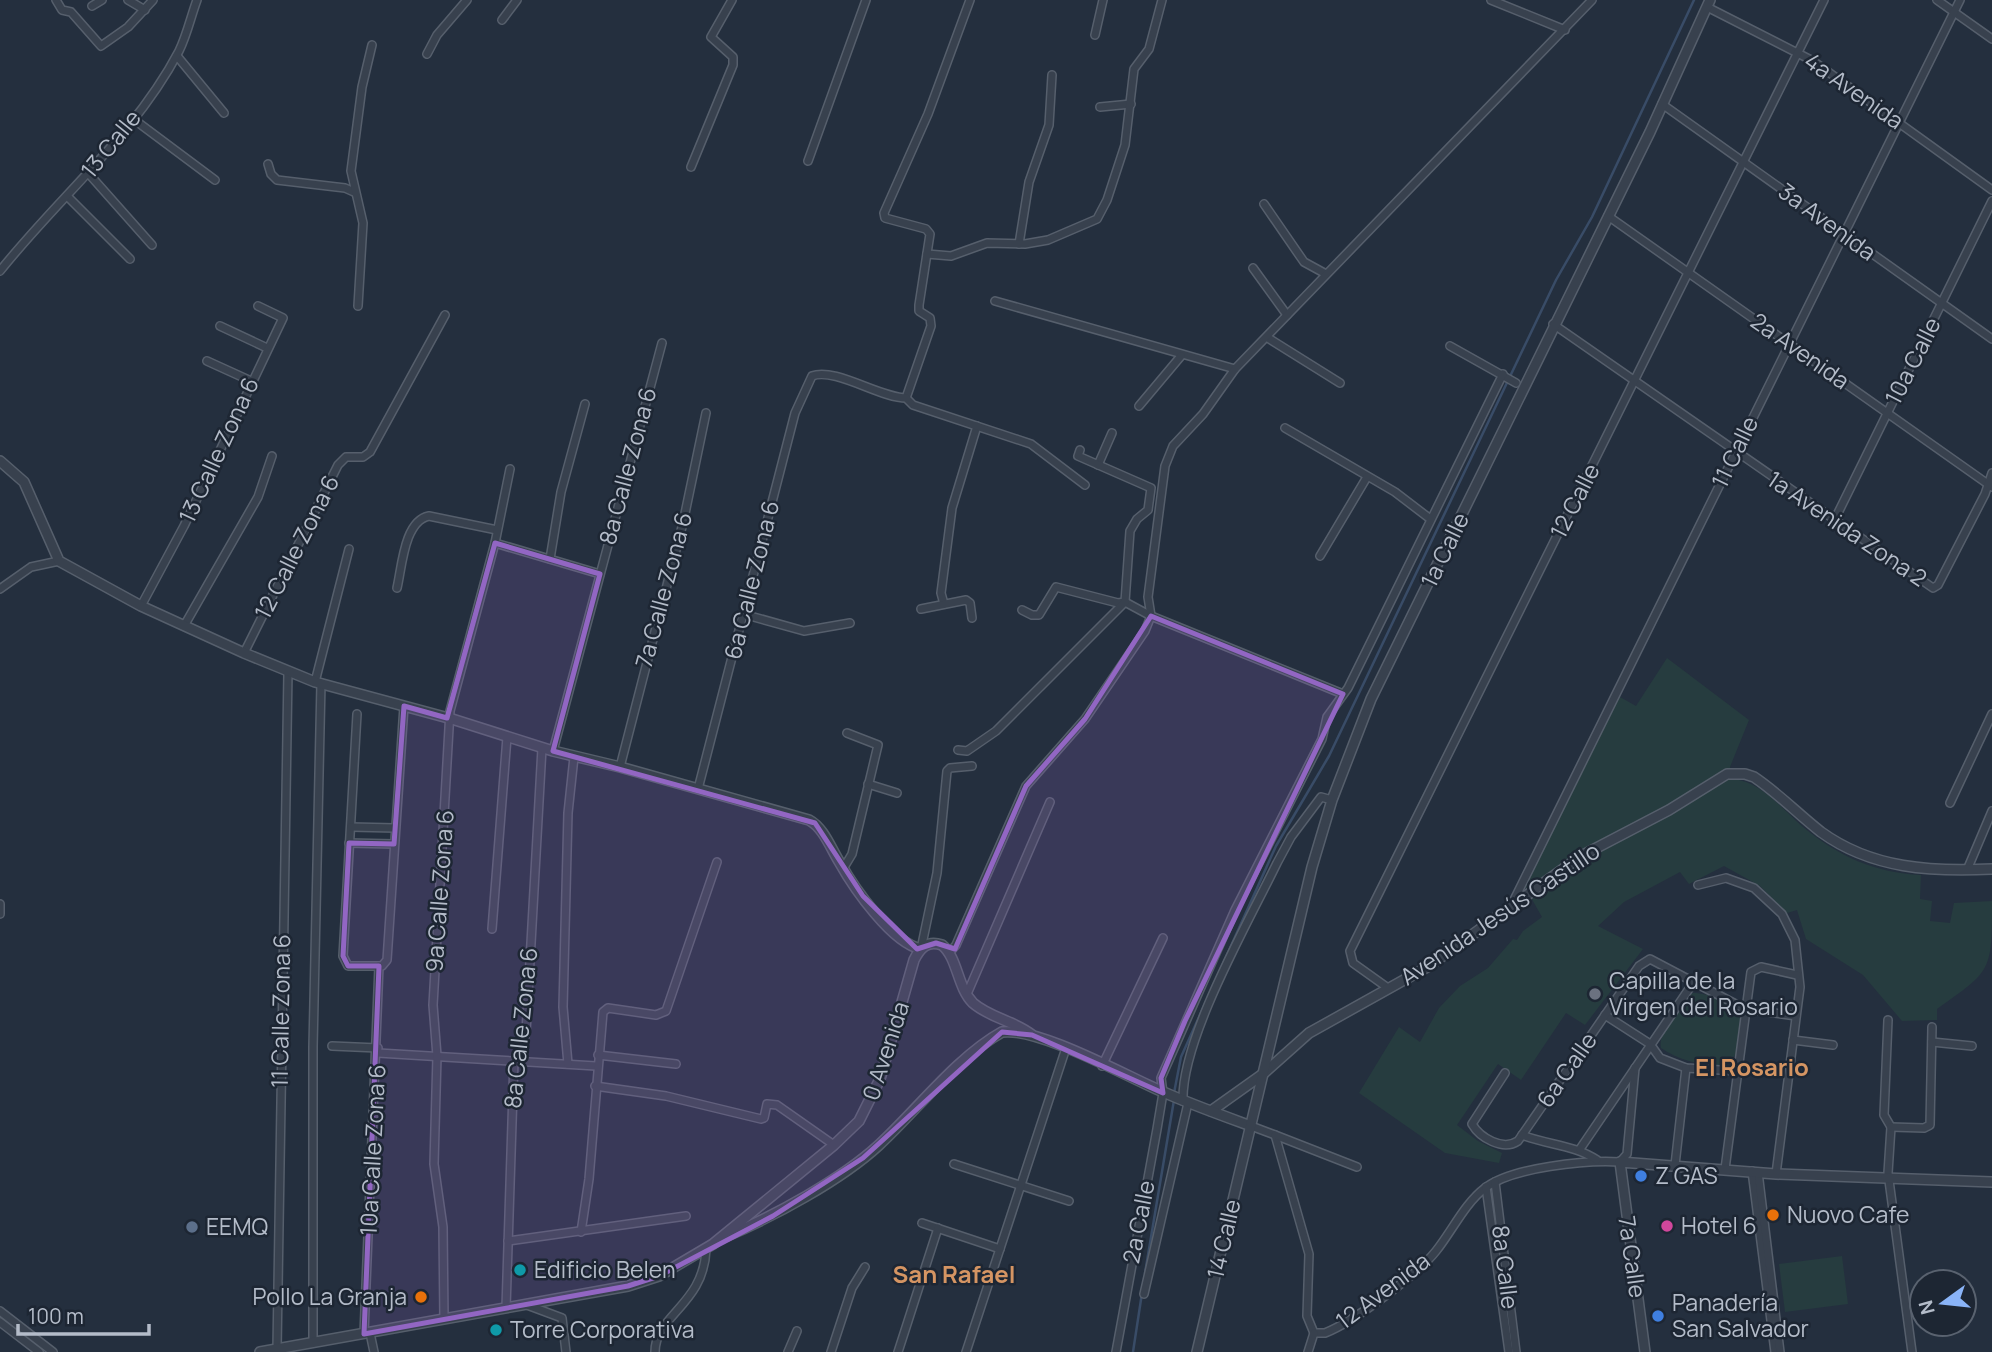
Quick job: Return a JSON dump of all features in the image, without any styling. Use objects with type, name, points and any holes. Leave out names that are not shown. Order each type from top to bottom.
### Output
[{"type":"street","points":[[56,0],[62,10],[71,12],[101,46],[114,38],[153,0]]},
{"type":"street","points":[[92,6],[102,0]]},
{"type":"street","points":[[128,0],[145,10]]},
{"type":"street","name":"13 Calle","points":[[0,271],[89,174],[132,118],[177,56],[197,0]]},
{"type":"street","points":[[427,54],[437,35],[467,0]]},
{"type":"street","points":[[502,20],[517,0]]},
{"type":"street","points":[[691,167],[733,65],[733,57],[711,37],[732,0]]},
{"type":"street","points":[[808,161],[866,0]]},
{"type":"street","points":[[970,0],[928,114],[884,213],[886,219],[928,230],[919,311],[929,316],[931,326],[906,398],[913,405],[1034,446],[1085,485]]},
{"type":"street","points":[[1095,35],[1103,0]]},
{"type":"street","points":[[927,254],[951,256],[987,243],[1019,244],[1062,236],[1100,215],[1123,152],[1134,69],[1149,49],[1162,0]]},
{"type":"street","points":[[1492,0],[1565,30]]},
{"type":"street","points":[[950,952],[956,945],[1026,786],[1085,719],[1140,641],[1151,616],[1148,590],[1167,459],[1173,446],[1203,414],[1235,369],[1268,338],[1326,274],[1592,0]]},
{"type":"street","name":"12 Calle","points":[[1388,988],[1353,963],[1350,951],[1824,0]]},
{"type":"street","points":[[1937,0],[1992,39]]},
{"type":"street","name":"11 Calle","points":[[1512,904],[1788,342],[1961,0]]},
{"type":"street","name":"4a Avenida","points":[[1709,4],[1799,52],[1992,190]]},
{"type":"street","name":"1a Calle","points":[[1251,1126],[1307,887],[1332,800],[1371,699],[1709,4]]},
{"type":"street","points":[[358,306],[363,223],[351,171],[362,87],[372,44]]},
{"type":"street","points":[[177,56],[224,113]]},
{"type":"street","points":[[1019,244],[1029,182],[1049,125],[1052,75]]},
{"type":"street","points":[[1100,107],[1130,104]]},
{"type":"street","name":"3a Avenida","points":[[1662,104],[1992,339]]},
{"type":"street","points":[[132,118],[215,180]]},
{"type":"street","points":[[268,164],[271,174],[278,180],[345,188],[354,192]]},
{"type":"street","points":[[89,174],[152,245]]},
{"type":"street","points":[[68,196],[130,259]]},
{"type":"street","name":"10a Calle","points":[[1834,521],[1943,305],[1992,201]]},
{"type":"street","points":[[1264,204],[1304,262],[1326,274]]},
{"type":"street","name":"2a Avenida","points":[[1608,216],[1989,485]]},
{"type":"street","points":[[1253,268],[1287,316]]},
{"type":"street","points":[[995,301],[1106,331],[1181,356],[1235,369]]},
{"type":"street","name":"13 Calle Zona 6","points":[[141,606],[184,526],[283,318],[258,306]]},
{"type":"street","name":"12 Calle Zona 6","points":[[244,653],[338,465],[346,457],[363,457],[370,452],[445,314]]},
{"type":"street","name":"1a Avenida Zona 2","points":[[1553,324],[1735,453],[1934,588],[1989,485]]},
{"type":"street","points":[[220,326],[267,348]]},
{"type":"street","points":[[1268,338],[1340,383]]},
{"type":"street","name":"8a Calle Zona 6","points":[[553,751],[662,343]]},
{"type":"street","points":[[1450,346],[1516,383]]},
{"type":"street","points":[[1139,406],[1181,356]]},
{"type":"street","points":[[206,361],[251,381]]},
{"type":"street","name":"6a Calle Zona 6","points":[[698,789],[795,413],[814,374],[906,398]]},
{"type":"street","name":"2a Calle","points":[[1116,1352],[1164,1093],[1160,1078],[1235,910],[1322,739],[1327,717],[1343,694],[1409,565],[1429,518],[1443,500],[1461,455],[1505,375]]},
{"type":"street","points":[[550,559],[561,492],[585,404]]},
{"type":"street","name":"7a Calle Zona 6","points":[[620,767],[683,523],[706,413]]},
{"type":"street","points":[[944,604],[942,586],[952,508],[976,426]]},
{"type":"street","points":[[1284,428],[1400,495],[1429,518]]},
{"type":"street","points":[[1098,465],[1112,433]]},
{"type":"street","points":[[958,750],[967,751],[996,731],[1125,602],[1130,531],[1137,519],[1148,510],[1151,489],[1148,485],[1078,456],[1080,450]]},
{"type":"street","points":[[184,626],[258,497],[272,456]]},
{"type":"street","points":[[0,461],[24,482],[59,561],[141,606],[244,653],[318,683],[815,823],[843,869],[892,930],[909,945],[920,949],[936,943],[950,952],[967,994]]},
{"type":"street","name":"9a Calle Zona 6","points":[[444,1319],[443,1227],[433,1164],[437,1056],[433,992],[452,719],[450,708],[495,543],[510,469]]},
{"type":"street","points":[[1989,485],[1992,473]]},
{"type":"street","points":[[1320,556],[1367,477]]},
{"type":"street","points":[[397,588],[410,533],[421,518],[429,516],[497,530]]},
{"type":"street","points":[[495,543],[600,574]]},
{"type":"street","points":[[313,1343],[313,1047],[318,683],[349,549]]},
{"type":"street","points":[[0,589],[32,567],[59,561]]},
{"type":"street","points":[[1022,610],[1039,615],[1056,587],[1118,603],[1125,602],[1151,616],[1343,694]]},
{"type":"street","points":[[922,608],[969,601],[972,618]]},
{"type":"street","points":[[743,614],[804,631],[850,623]]},
{"type":"street","name":"11 Calle Zona 6","points":[[276,1349],[288,672]]},
{"type":"street","name":"10a Calle Zona 6","points":[[374,1352],[367,1333],[378,1050],[382,965],[404,706]]},
{"type":"street","points":[[357,714],[344,962],[351,967],[382,965]]},
{"type":"street","points":[[1950,803],[1992,714]]},
{"type":"street","points":[[843,869],[852,854],[878,745],[847,733]]},
{"type":"street","points":[[492,929],[507,737]]},
{"type":"street","name":"8a Calle Zona 6","points":[[506,1308],[514,1061],[522,1049],[526,1032],[542,748]]},
{"type":"street","points":[[568,1064],[563,1007],[568,813],[574,757]]},
{"type":"street","points":[[920,949],[937,873],[947,771],[950,768],[972,766]]},
{"type":"street","name":"Avenida Jesús Castillo","points":[[1211,1111],[1263,1074],[1309,1032],[1438,960],[1581,856],[1669,810],[1717,779],[1736,773],[1761,782],[1823,833],[1863,855],[1911,868],[1992,869]]},
{"type":"street","points":[[868,784],[897,793]]},
{"type":"street","points":[[1144,1294],[1184,1101],[1184,1074],[1195,1042],[1291,837],[1321,797],[1332,800]]},
{"type":"street","points":[[967,994],[1050,802]]},
{"type":"street","points":[[1967,870],[1992,811]]},
{"type":"street","points":[[351,827],[395,828]]},
{"type":"street","points":[[349,843],[394,844]]},
{"type":"street","points":[[581,1232],[590,1165],[596,1066],[605,1009],[663,1014],[668,1008],[717,862]]},
{"type":"street","points":[[1698,885],[1726,878],[1741,881],[1767,899],[1782,914],[1797,948],[1800,987],[1776,1174]]},
{"type":"street","points":[[0,904],[0,914]]},
{"type":"street","points":[[1102,1066],[1163,938]]},
{"type":"street","name":"0 Avenida","points":[[710,1246],[834,1145],[859,1121],[875,1091],[914,960],[920,949]]},
{"type":"street","name":"6a Calle","points":[[1505,1073],[1472,1124],[1492,1140],[1508,1147],[1522,1135],[1639,966],[1650,959],[1693,983]]},
{"type":"street","points":[[1725,1169],[1749,978],[1754,968],[1791,971],[1797,975]]},
{"type":"street","points":[[1580,1149],[1693,983],[1745,1009],[1796,1016]]},
{"type":"street","name":"0 Avenida","points":[[967,994],[979,1007],[1032,1035],[1164,1093]]},
{"type":"street","points":[[1605,1016],[1650,1044],[1660,1058],[1686,1068],[1737,1071]]},
{"type":"street","points":[[1888,1020],[1884,1115],[1891,1127],[1889,1179],[1912,1352]]},
{"type":"street","points":[[1891,1127],[1924,1128],[1930,1125],[1932,1027]]},
{"type":"street","name":"0 Avenida","points":[[260,1352],[648,1281],[710,1246],[774,1216],[872,1151],[921,1102],[997,1034],[1006,1031],[1032,1035]]},
{"type":"street","points":[[1793,1040],[1833,1045]]},
{"type":"street","points":[[1932,1042],[1972,1046]]},
{"type":"street","points":[[332,1046],[596,1066]]},
{"type":"street","points":[[966,1352],[1066,1048]]},
{"type":"street","points":[[598,1055],[677,1064]]},
{"type":"street","points":[[1675,1165],[1686,1068]]},
{"type":"street","points":[[1620,1162],[1627,1154],[1635,1069]]},
{"type":"street","points":[[595,1086],[666,1096],[761,1119],[764,1118],[767,1104],[777,1105],[834,1145]]},
{"type":"street","points":[[1164,1093],[1357,1167]]},
{"type":"street","name":"14 Calle","points":[[1197,1352],[1251,1126]]},
{"type":"street","name":"12 Avenida","points":[[1275,1135],[1309,1254],[1307,1316],[1314,1333],[1336,1328],[1412,1275],[1434,1254],[1486,1186],[1562,1164],[1598,1161],[1776,1174],[1992,1182]]},
{"type":"street","points":[[1522,1135],[1554,1145],[1580,1149],[1598,1161]]},
{"type":"street","name":"7a Calle","points":[[1620,1162],[1645,1352]]},
{"type":"street","points":[[954,1164],[1069,1201]]},
{"type":"street","points":[[1755,1172],[1775,1352]]},
{"type":"street","name":"8a Calle","points":[[1495,1182],[1516,1352]]},
{"type":"street","name":"8a Calle","points":[[1486,1186],[1508,1352]]},
{"type":"street","points":[[508,1241],[686,1216]]},
{"type":"street","points":[[922,1223],[1000,1249]]},
{"type":"street","points":[[898,1352],[938,1228]]},
{"type":"street","points":[[655,1352],[659,1332],[683,1308],[700,1283],[710,1246]]},
{"type":"street","points":[[1764,1248],[1780,1352]]},
{"type":"street","points":[[831,1352],[852,1288],[865,1266]]},
{"type":"street","points":[[527,1305],[562,1318],[566,1352]]},
{"type":"street","points":[[0,1311],[53,1352]]},
{"type":"street","points":[[0,1322],[38,1352]]},
{"type":"street","points":[[788,1352],[791,1339],[797,1331]]},
{"type":"street","points":[[1308,1352],[1314,1333]]},
{"type":"highlighted area","points":[[495,543],[600,574],[553,751],[815,823],[863,896],[917,949],[936,943],[955,949],[1026,786],[1085,719],[1151,616],[1343,694],[1185,1021],[1161,1078],[1163,1093],[1032,1035],[1002,1032],[863,1158],[773,1216],[659,1276],[628,1286],[364,1334],[379,966],[348,966],[343,956],[349,843],[394,844],[404,706],[447,718]]},
{"type":"green space","points":[[1667,658],[1749,720],[1730,767],[1733,779],[1753,785],[1762,791],[1816,837],[1844,854],[1873,867],[1921,875],[1920,899],[1932,901],[1930,921],[1950,923],[1954,903],[1992,901],[1991,942],[1985,967],[1969,986],[1937,1009],[1937,1020],[1902,1021],[1863,975],[1806,939],[1797,910],[1787,913],[1760,886],[1724,866],[1689,884],[1680,872],[1624,902],[1598,926],[1643,949],[1585,1025],[1566,1013],[1521,1080],[1498,1064],[1457,1125],[1478,1141],[1502,1153],[1499,1163],[1445,1153],[1359,1093],[1399,1027],[1420,1042],[1439,1008],[1460,986],[1488,968],[1513,939],[1517,940],[1523,931],[1542,917],[1525,887],[1581,768],[1620,697],[1636,706]]},
{"type":"green space","points":[[1693,993],[1720,1000],[1732,1007],[1741,1017],[1737,1053],[1726,1065],[1692,1062],[1661,1048],[1662,1034],[1671,1018],[1682,1002]]},
{"type":"green space","points":[[1842,1256],[1848,1304],[1785,1312],[1779,1264]]},
{"type":"waterway","points":[[1174,1093],[1181,1057],[1276,846],[1329,756],[1556,280],[1592,217],[1694,0]]},
{"type":"waterway","points":[[1145,1273],[1174,1100]]},
{"type":"waterway","points":[[1133,1352],[1142,1293]]},
{"type":"place","name":"Capilla de la Virgen del Rosario","points":[[1595,994]]},
{"type":"place","name":"Z GAS","points":[[1641,1176]]},
{"type":"place","name":"Nuovo Cafe","points":[[1773,1215]]},
{"type":"place","name":"Hotel 6","points":[[1667,1226]]},
{"type":"place","name":"EEMQ","points":[[192,1227]]},
{"type":"place","name":"Edificio Belen","points":[[520,1270]]},
{"type":"place","name":"Pollo La Granja","points":[[421,1297]]},
{"type":"place","name":"Panadería San Salvador","points":[[1658,1316]]},
{"type":"place","name":"Torre Corporativa","points":[[496,1330]]},
{"type":"district","name":"El Rosario","points":[[1752,1068]]},
{"type":"district","name":"San Rafael","points":[[954,1275]]}]
